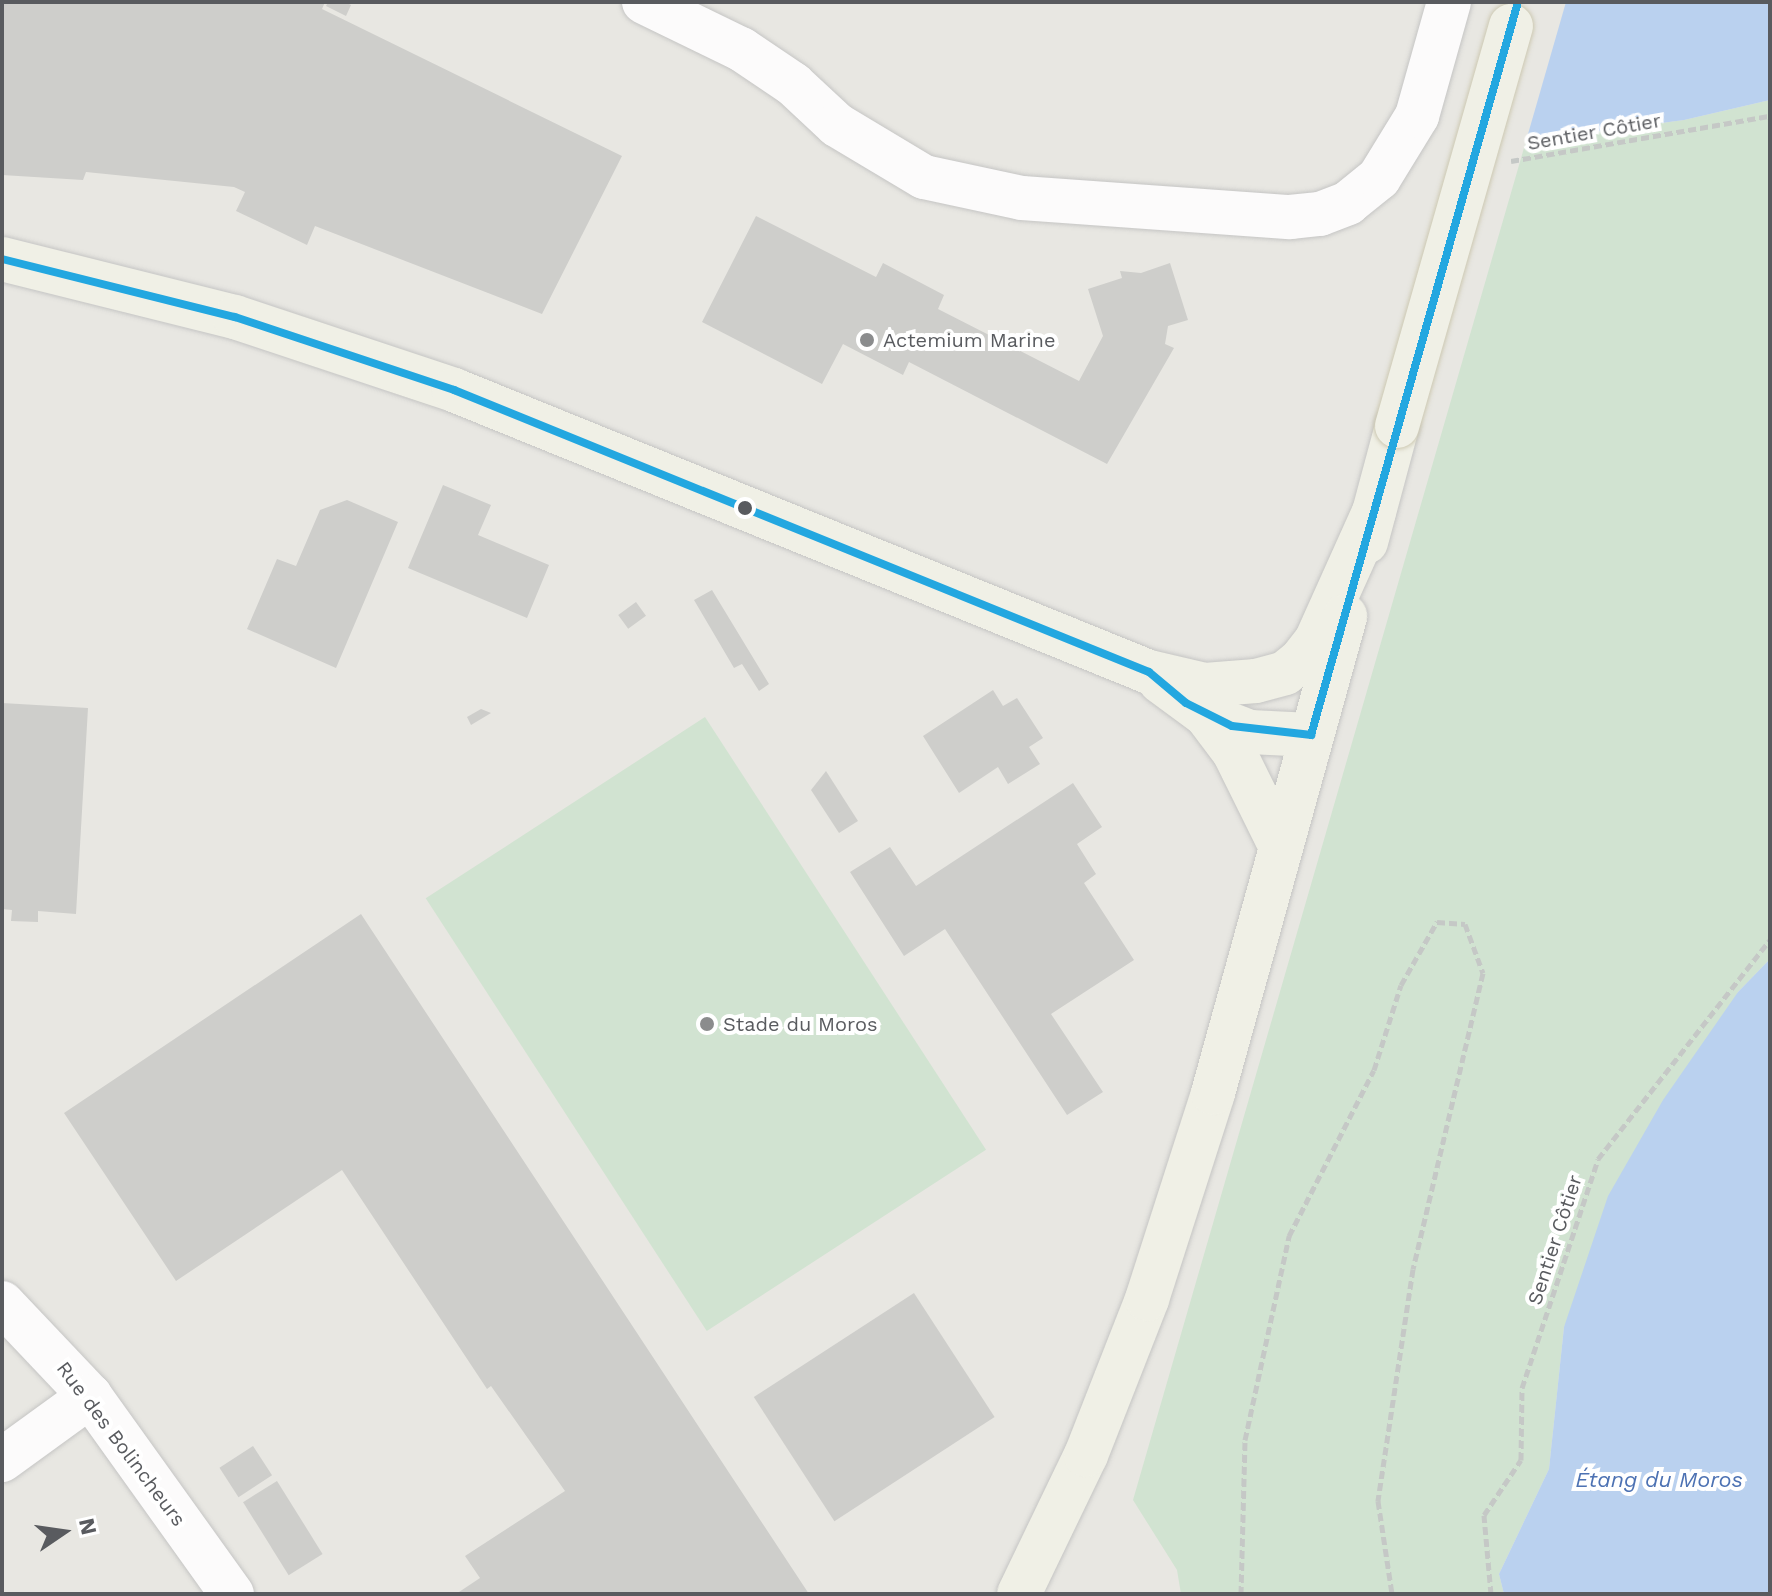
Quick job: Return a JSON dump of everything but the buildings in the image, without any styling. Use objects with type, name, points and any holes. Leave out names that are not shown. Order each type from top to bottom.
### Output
[{"type":"main road","points":[[1019,1594],[1080,1470],[1147,1299],[1213,1093],[1518,2]]},
{"type":"main road","points":[[2,259],[235,317],[454,390],[1149,672],[1205,685],[1235,683],[1285,673],[1301,660],[1316,641],[1374,512]]},
{"type":"main road","points":[[1149,672],[1206,715],[1250,732],[1311,735]]},
{"type":"main road","points":[[1235,683],[1276,704],[1311,735]]},
{"type":"main road","points":[[1206,715],[1256,789],[1280,845]]},
{"type":"street","points":[[644,2],[741,49],[793,84],[837,125],[924,177],[1022,198],[1290,217],[1320,214],[1348,203],[1379,178],[1417,116],[1449,2]]},
{"type":"street","name":"Rue des Bolincheurs","points":[[2,1303],[90,1396],[232,1594]]},
{"type":"street","points":[[2,1460],[90,1396]]},
{"type":"path","name":"Sentier Côtier","points":[[1498,161],[1526,161],[1770,116]]},
{"type":"path","points":[[1241,1594],[1245,1440],[1289,1236],[1374,1070],[1401,985],[1437,922],[1465,924],[1483,973],[1413,1269],[1378,1501],[1392,1594]]},
{"type":"path","name":"Sentier Côtier","points":[[1491,1594],[1484,1515],[1521,1460],[1522,1388],[1598,1159],[1770,940]]},
{"type":"green space","points":[[1770,100],[1770,959],[1738,992],[1564,1327],[1549,1469],[1499,1574],[1504,1594],[1181,1594],[1177,1570],[1133,1500],[1526,141],[1684,120]]},
{"type":"green space","name":"Stade du Moros","points":[[705,717],[986,1150],[707,1331],[426,898]]},
{"type":"water","points":[[1566,2],[1770,2],[1770,100],[1684,120],[1526,141]]},
{"type":"water","name":"Étang du Moros","points":[[1770,959],[1770,1594],[1504,1594],[1499,1574],[1549,1469],[1564,1327],[1608,1196],[1663,1100],[1738,992]]},
{"type":"transit line","points":[[2,259],[235,317],[454,390],[1149,672],[1186,703],[1232,726],[1311,735],[1518,2]]},
{"type":"place","name":"Actemium Marine","points":[[867,340]]},
{"type":"place","name":"Stade du Moros","points":[[707,1024]]}]
